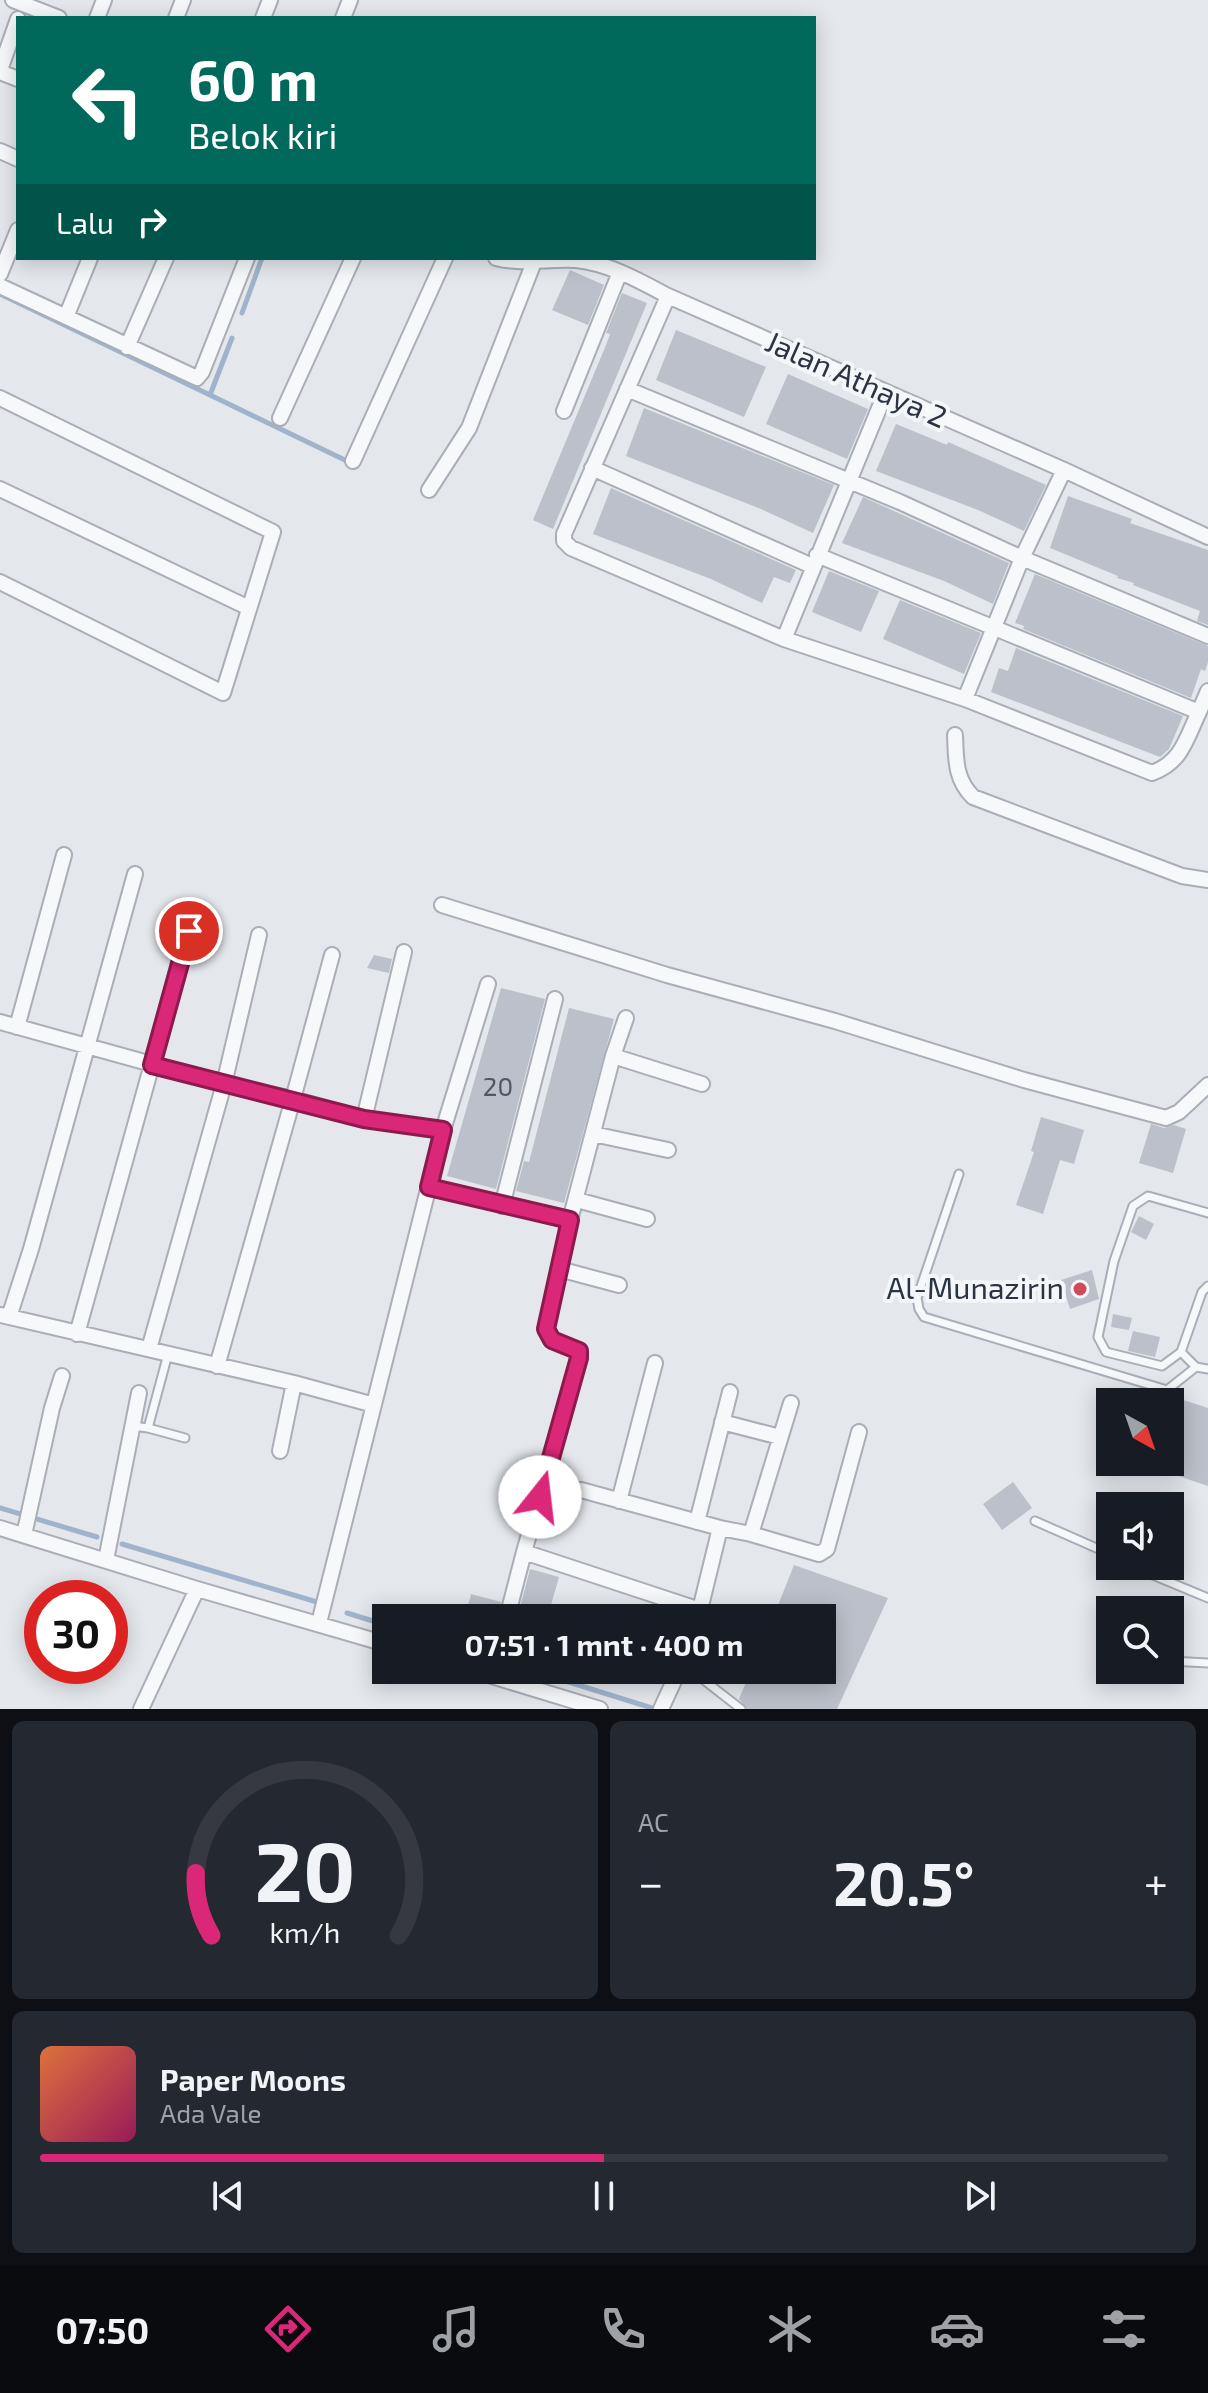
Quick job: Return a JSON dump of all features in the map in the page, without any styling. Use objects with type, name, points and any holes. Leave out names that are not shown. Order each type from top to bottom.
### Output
[{"type":"street","points":[[19,8],[51,16]]},
{"type":"street","points":[[0,71],[16,18]]},
{"type":"street","points":[[0,274],[16,235]]},
{"type":"street","points":[[66,317],[89,260]]},
{"type":"street","points":[[127,347],[165,260]]},
{"type":"street","points":[[0,286],[197,378],[201,376],[246,260]]},
{"type":"street","points":[[280,418],[352,260]]},
{"type":"street","points":[[353,461],[444,260]]},
{"type":"street","name":"Jalan Athaya 2","points":[[503,260],[580,260],[620,272],[1208,537]]},
{"type":"street","points":[[429,490],[469,428],[534,262]]},
{"type":"street","points":[[564,411],[620,272]]},
{"type":"street","points":[[668,296],[564,534],[567,545],[784,639],[965,699],[1152,773],[1168,767],[1181,752],[1208,691]]},
{"type":"street","points":[[627,389],[1208,636]]},
{"type":"street","points":[[784,639],[885,394]]},
{"type":"street","points":[[0,398],[273,532],[223,693],[0,582]]},
{"type":"street","points":[[592,468],[814,560],[1199,712]]},
{"type":"street","points":[[965,699],[1022,558],[1064,470]]},
{"type":"street","points":[[0,489],[249,608]]},
{"type":"street","points":[[955,735],[956,767],[961,785],[973,797],[1182,876],[1208,880]]},
{"type":"street","points":[[17,1027],[64,855]]},
{"type":"street","points":[[135,874],[31,1249],[5,1316],[294,1383],[374,1405]]},
{"type":"street","points":[[442,905],[667,975],[835,1021],[1024,1080],[1166,1118],[1179,1112],[1208,1085]]},
{"type":"street","points":[[77,1334],[189,931]]},
{"type":"street","points":[[149,1349],[224,1084],[259,935]]},
{"type":"street","points":[[364,1119],[404,952]]},
{"type":"street","points":[[217,1366],[332,955]]},
{"type":"street","points":[[319,1623],[443,1130],[488,984]]},
{"type":"street","points":[[502,1206],[555,999]]},
{"type":"street","points":[[511,1604],[579,1358],[579,1351],[552,1340],[546,1329],[570,1220],[626,1018]]},
{"type":"street","points":[[0,1022],[152,1065],[364,1119],[443,1130]]},
{"type":"street","points":[[613,1056],[702,1084]]},
{"type":"street","points":[[593,1134],[668,1150]]},
{"type":"street","points":[[429,1187],[570,1220]]},
{"type":"street","points":[[577,1200],[647,1219]]},
{"type":"street","points":[[559,1269],[619,1285]]},
{"type":"street","points":[[619,1501],[655,1363]]},
{"type":"street","points":[[24,1535],[62,1376]]},
{"type":"street","points":[[280,1451],[294,1383]]},
{"type":"street","points":[[697,1522],[730,1392]]},
{"type":"street","points":[[106,1560],[140,1427],[139,1393]]},
{"type":"street","points":[[751,1534],[791,1403]]},
{"type":"street","points":[[722,1422],[780,1437]]},
{"type":"street","points":[[581,1490],[819,1554],[827,1549],[859,1432]]},
{"type":"street","points":[[0,1528],[372,1640]]},
{"type":"street","points":[[701,1604],[720,1528]]},
{"type":"street","points":[[524,1552],[671,1604]]},
{"type":"street","points":[[141,1709],[197,1589]]},
{"type":"street","points":[[518,1684],[600,1709]]},
{"type":"street","points":[[661,1709],[673,1684]]},
{"type":"lane","points":[[959,1174],[917,1298],[924,1317],[1160,1388]]},
{"type":"lane","points":[[1208,1213],[1148,1196],[1133,1206],[1114,1261],[1098,1337],[1106,1352],[1162,1366],[1181,1352],[1202,1292],[1208,1286]]},
{"type":"lane","points":[[1181,1352],[1196,1367],[1208,1369]]},
{"type":"lane","points":[[168,1354],[140,1427],[185,1438]]},
{"type":"lane","points":[[1170,1388],[1196,1367]]},
{"type":"lane","points":[[1035,1521],[1096,1548]]},
{"type":"lane","points":[[1165,1580],[1208,1598]]},
{"type":"lane","points":[[1184,1662],[1208,1663]]},
{"type":"lane","points":[[709,1684],[741,1709]]},
{"type":"building","points":[[570,270],[604,285],[588,325],[552,310]]},
{"type":"building","points":[[622,293],[647,303],[553,529],[533,520],[606,345],[610,334],[606,333]]},
{"type":"building","points":[[676,330],[766,367],[744,417],[656,380]]},
{"type":"building","points":[[788,374],[868,409],[847,459],[766,424]]},
{"type":"building","points":[[644,408],[834,485],[813,533],[626,456]]},
{"type":"building","points":[[896,424],[947,445],[948,442],[1046,485],[1024,531],[876,471]]},
{"type":"building","points":[[611,488],[796,570],[790,583],[774,577],[762,603],[711,579],[593,534]]},
{"type":"building","points":[[1068,496],[1132,519],[1130,523],[1208,550],[1208,625],[1197,621],[1200,611],[1050,548]]},
{"type":"building","points":[[863,497],[1009,563],[993,604],[944,581],[842,543]]},
{"type":"building","points":[[829,571],[879,591],[861,632],[812,612]]},
{"type":"building","points":[[1035,574],[1208,646],[1208,662],[1205,671],[1201,669],[1191,698],[1015,623]]},
{"type":"building","points":[[900,600],[981,633],[964,674],[883,639]]},
{"type":"building","points":[[1016,648],[1183,716],[1169,749],[1160,757],[991,692],[999,668],[1008,671]]},
{"type":"building","points":[[374,955],[392,959],[389,973],[367,968]]},
{"type":"building","points":[[501,988],[545,999],[496,1189],[447,1176]]},
{"type":"building","points":[[569,1008],[614,1019],[564,1203],[516,1191],[524,1161],[529,1162]]},
{"type":"building","points":[[1041,1117],[1084,1130],[1074,1164],[1060,1160],[1043,1214],[1016,1205],[1034,1152],[1031,1151]]},
{"type":"building","points":[[1151,1124],[1186,1129],[1173,1173],[1139,1163]]},
{"type":"building","points":[[1139,1216],[1154,1224],[1146,1240],[1131,1232]]},
{"type":"building","name":"Al-Munazirin","points":[[1092,1270],[1099,1299],[1070,1309],[1061,1280]]},
{"type":"building","points":[[1113,1314],[1132,1318],[1129,1330],[1111,1327]]},
{"type":"building","points":[[1133,1331],[1160,1337],[1155,1357],[1128,1351]]},
{"type":"building","points":[[1184,1400],[1208,1408],[1208,1486],[1178,1476],[1184,1476]]},
{"type":"building","points":[[1013,1482],[1032,1508],[1002,1530],[983,1504]]},
{"type":"building","points":[[794,1565],[888,1598],[837,1709],[747,1709],[739,1699],[745,1684],[836,1684],[836,1604],[779,1604]]},
{"type":"building","points":[[530,1569],[559,1577],[551,1604],[521,1604]]},
{"type":"building","points":[[471,1594],[501,1602],[501,1604],[468,1604]]},
{"type":"waterway","points":[[242,313],[261,260]]},
{"type":"waterway","points":[[0,294],[210,395],[232,338]]},
{"type":"waterway","points":[[210,395],[349,462]]},
{"type":"waterway","points":[[0,1508],[97,1537]]},
{"type":"waterway","points":[[122,1544],[317,1602]]},
{"type":"waterway","points":[[347,1613],[372,1621]]},
{"type":"waterway","points":[[575,1684],[655,1709]]},
{"type":"place","name":"Al-Munazirin","points":[[1080,1289]]},
{"type":"route","points":[[189,931],[152,1065],[364,1119],[443,1130],[429,1187],[570,1220],[546,1329],[552,1340],[575,1347],[579,1358],[540,1497]]}]
